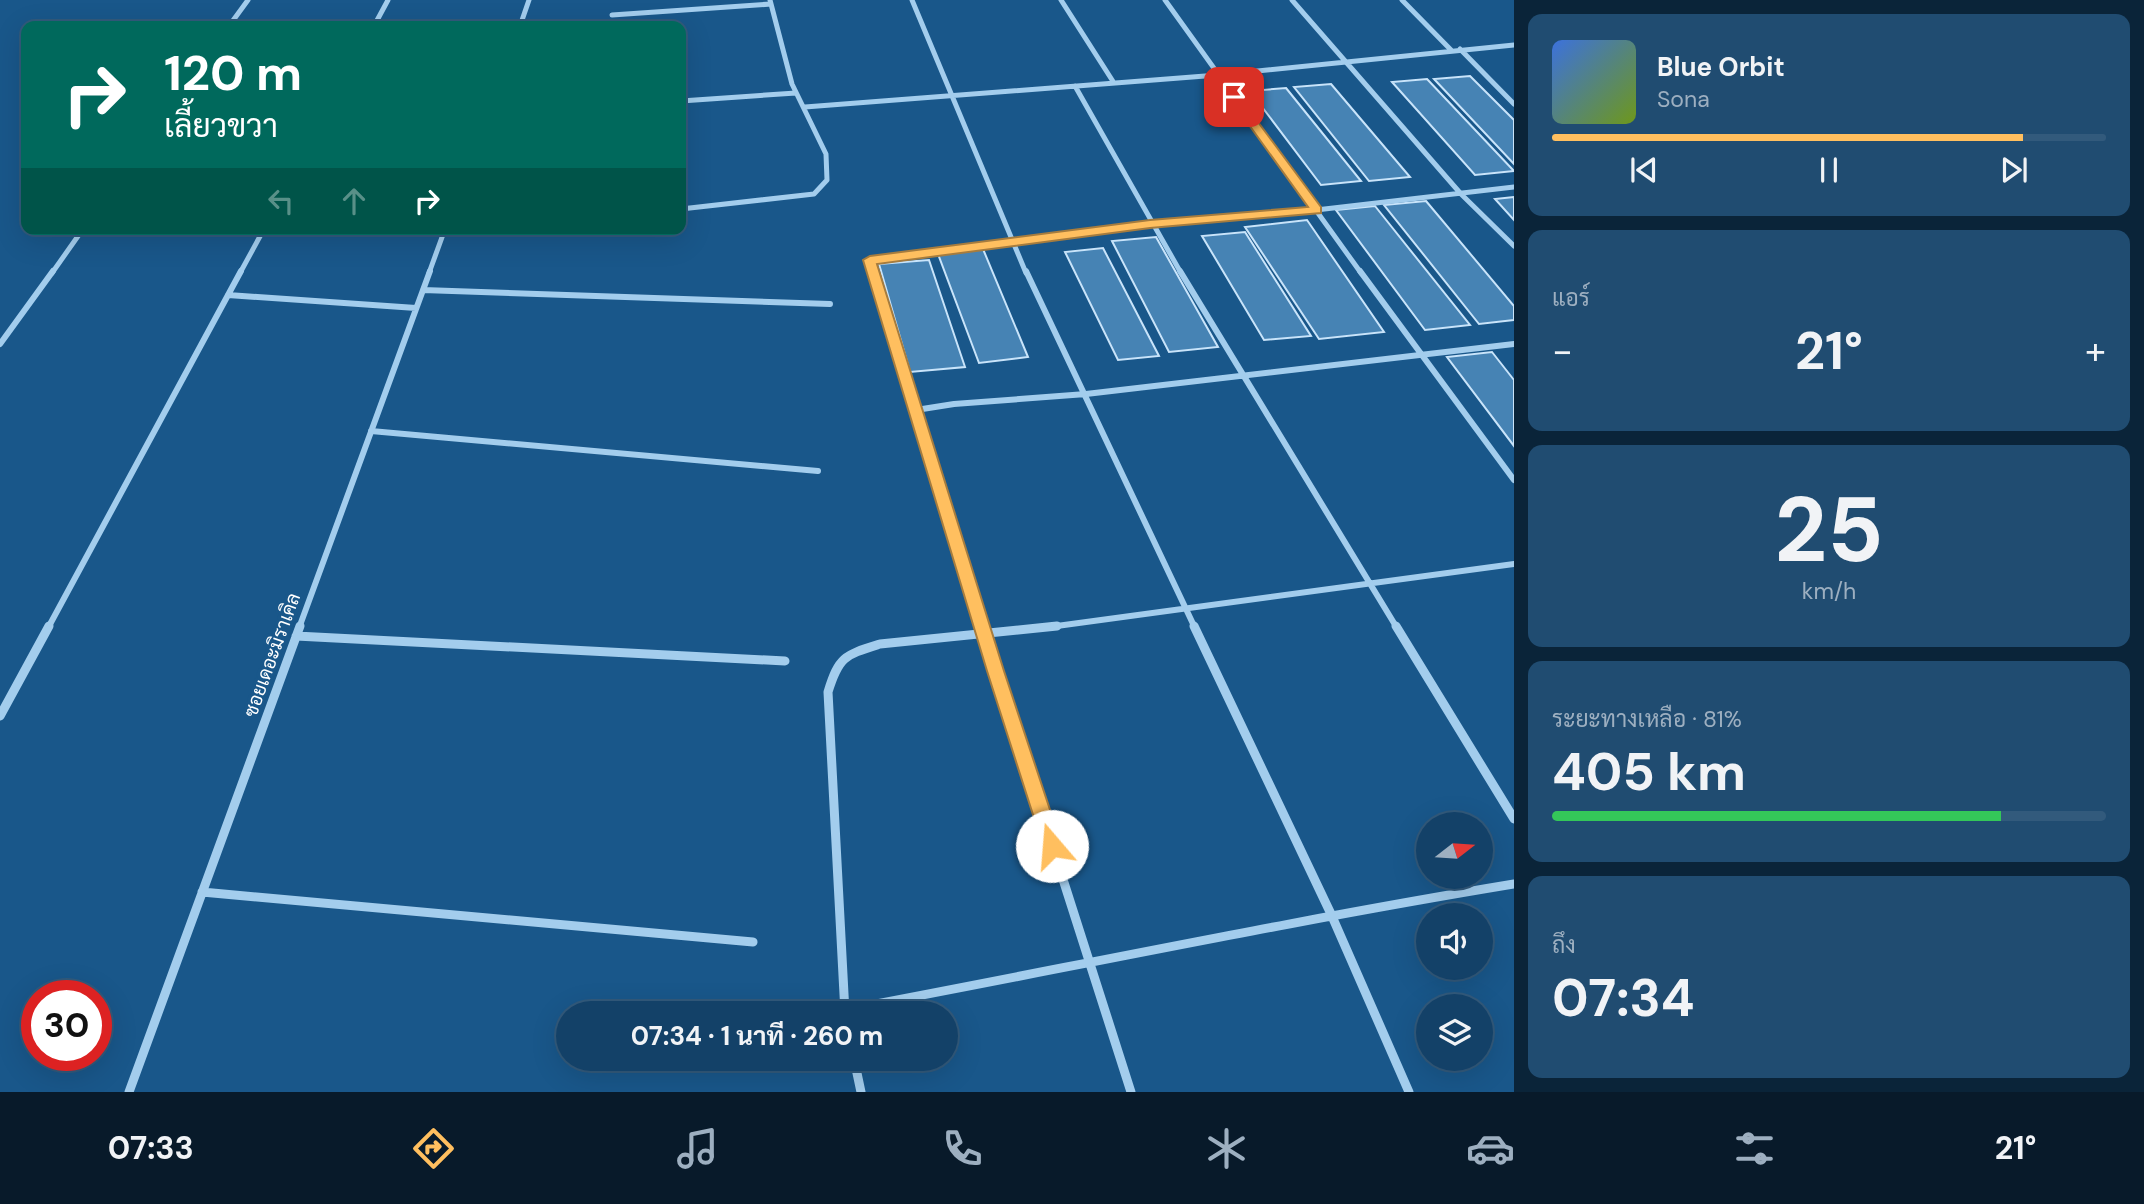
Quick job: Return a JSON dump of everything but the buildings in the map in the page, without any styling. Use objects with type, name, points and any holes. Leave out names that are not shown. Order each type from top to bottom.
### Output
[{"type":"street","points":[[233,21],[248,0]]},
{"type":"street","points":[[377,21],[388,0]]},
{"type":"street","points":[[522,21],[529,0]]},
{"type":"street","points":[[912,0],[1011,240],[1331,914],[1409,1092]]},
{"type":"street","points":[[1061,0],[1114,83]]},
{"type":"street","points":[[1165,0],[1420,355],[1514,480]]},
{"type":"street","points":[[1292,0],[1461,194],[1514,246]]},
{"type":"street","points":[[1402,0],[1451,50]]},
{"type":"street","points":[[611,15],[770,2],[796,93],[805,107],[825,154],[829,172],[823,188],[814,194],[686,208]]},
{"type":"street","points":[[805,107],[1218,75],[1514,45]]},
{"type":"street","points":[[1460,49],[1514,104]]},
{"type":"street","points":[[1075,86],[1150,224],[1514,819]]},
{"type":"street","points":[[686,101],[796,93]]},
{"type":"street","points":[[1131,1092],[985,635],[870,260],[1150,224],[1316,210],[1514,187]]},
{"type":"street","points":[[0,344],[79,235]]},
{"type":"street","points":[[0,716],[261,235]]},
{"type":"street","name":"ซอยเดอะมิราเคิล","points":[[129,1092],[443,235]]},
{"type":"street","points":[[423,290],[830,304]]},
{"type":"street","points":[[228,295],[416,308]]},
{"type":"street","points":[[916,410],[954,404],[1086,394],[1514,344]]},
{"type":"street","points":[[372,431],[818,471]]},
{"type":"street","points":[[843,1001],[828,692],[836,665],[855,652],[880,644],[985,635],[1188,610],[1371,582],[1514,564]]},
{"type":"street","points":[[296,636],[785,662]]},
{"type":"street","points":[[901,1001],[1331,914],[1514,884]]},
{"type":"street","points":[[202,892],[753,942]]},
{"type":"street","points":[[857,1071],[861,1092]]},
{"type":"route","points":[[1052,846],[870,260],[1150,224],[1316,210],[1234,97]]}]
